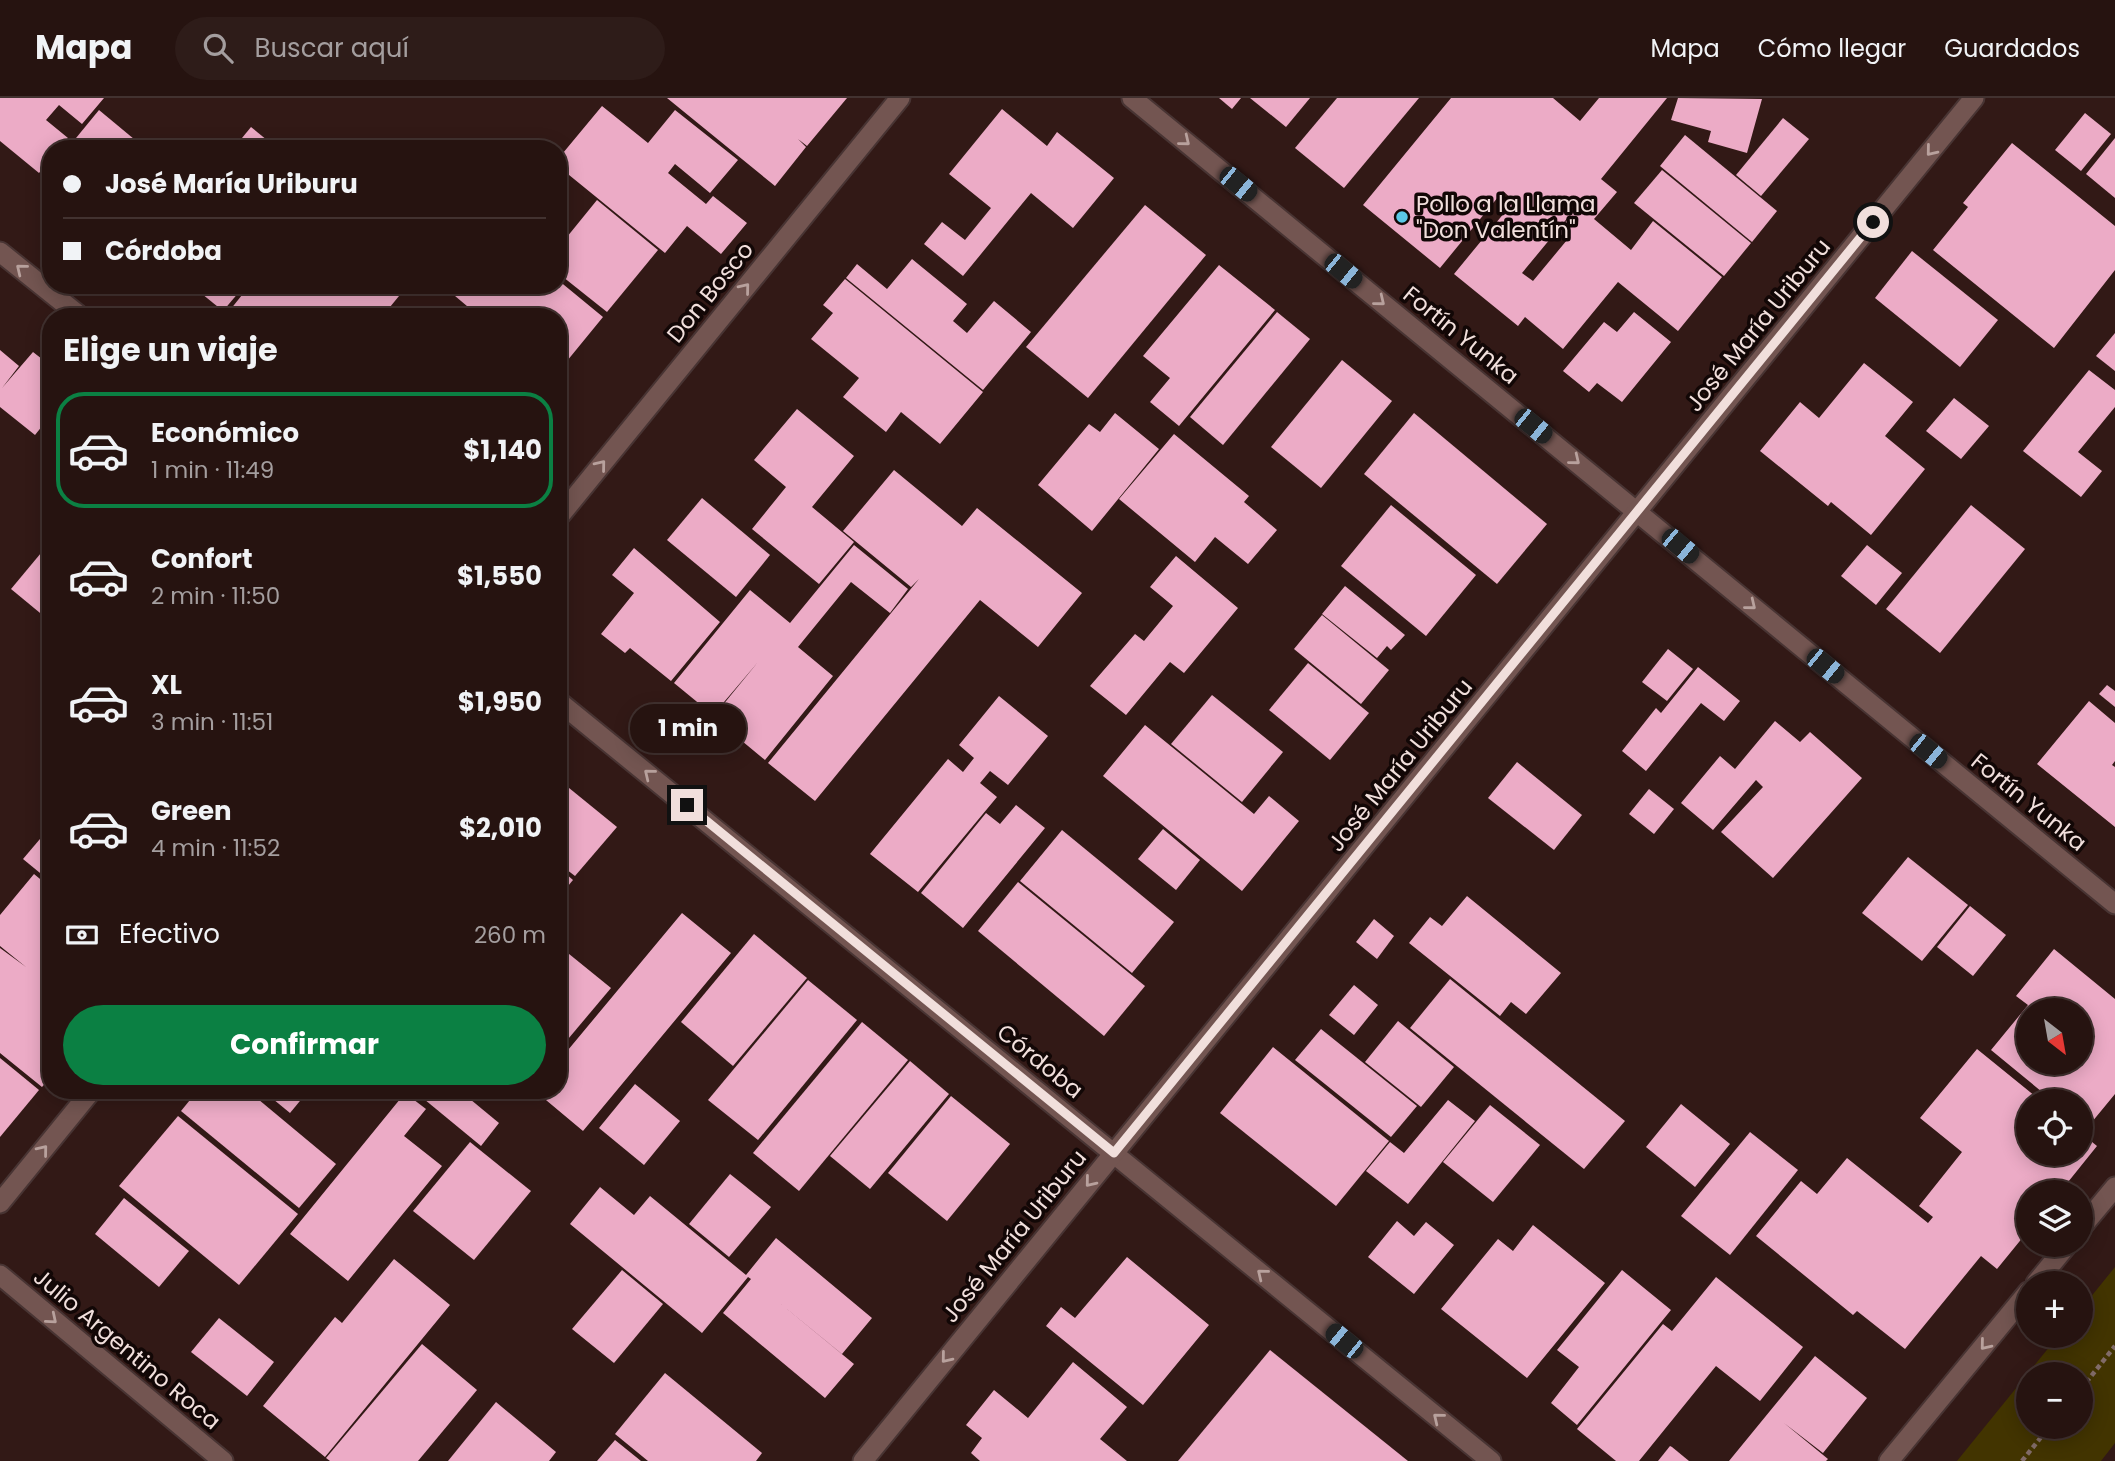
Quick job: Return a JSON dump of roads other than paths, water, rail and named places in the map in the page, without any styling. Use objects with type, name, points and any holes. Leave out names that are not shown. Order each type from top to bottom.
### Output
[{"type":"street","name":"Don Bosco","points":[[567,507],[900,98]]},
{"type":"street","name":"Fortín Yunka","points":[[1132,98],[2115,904]]},
{"type":"street","name":"José María Uriburu","points":[[863,1461],[1974,98]]},
{"type":"street","points":[[0,252],[42,286]]},
{"type":"street","points":[[52,294],[70,308]]},
{"type":"street","name":"Córdoba","points":[[567,708],[1491,1461]]},
{"type":"street","points":[[0,1203],[85,1099]]},
{"type":"street","points":[[2093,1214],[2115,1187]]},
{"type":"street","points":[[2046,1271],[2057,1257]]},
{"type":"street","name":"Julio Argentino Roca","points":[[0,1275],[223,1461]]},
{"type":"street","points":[[1889,1461],[2016,1307]]},
{"type":"place","name":"Pollo a la Llama \"Don Valentín\"","points":[[1402,217]]}]
